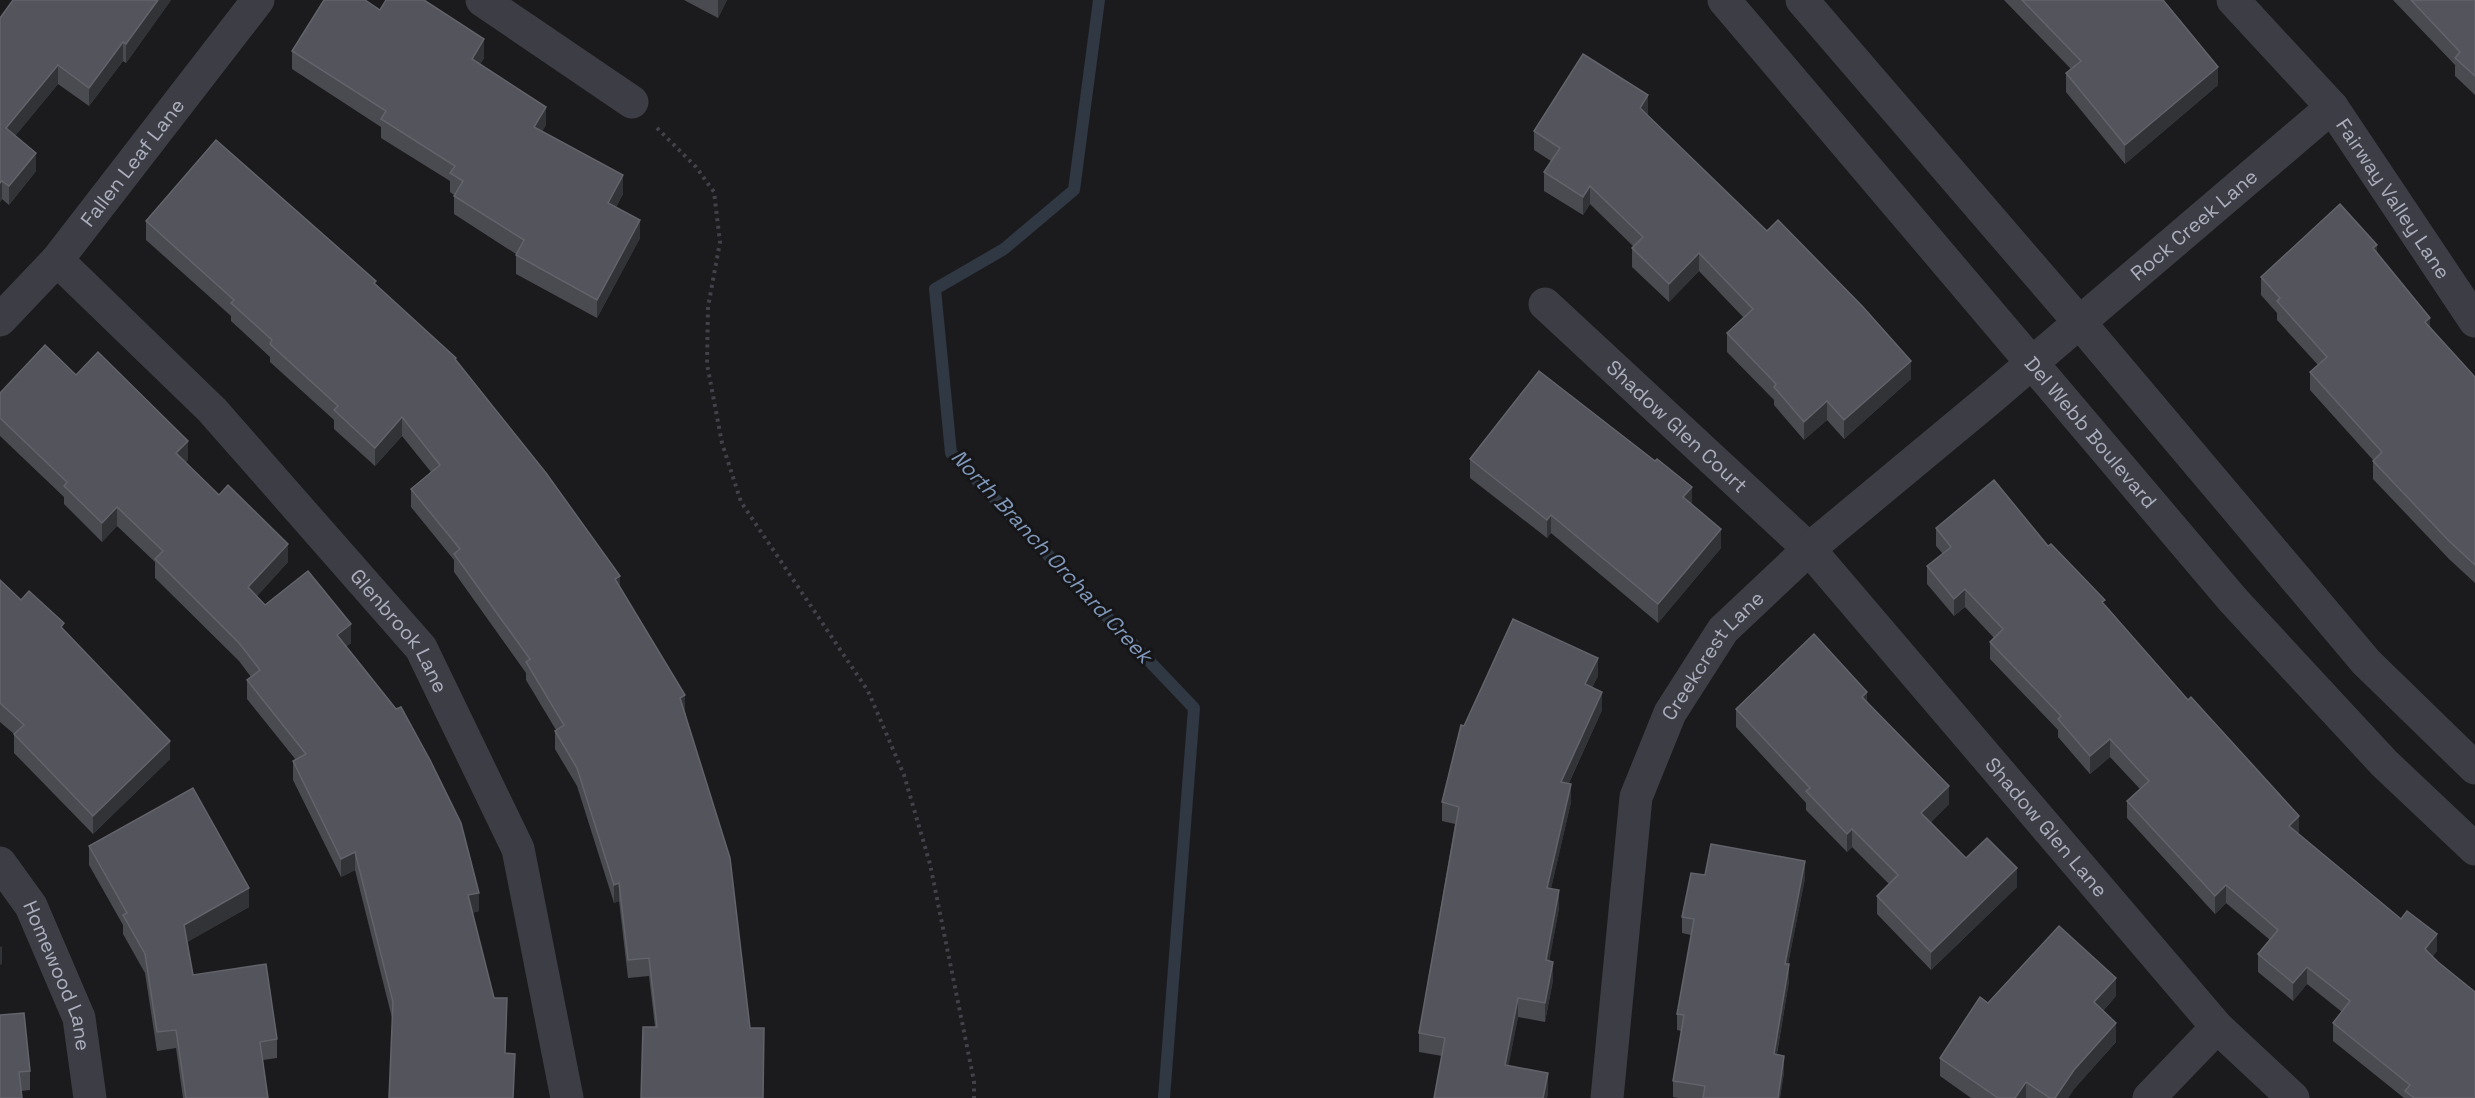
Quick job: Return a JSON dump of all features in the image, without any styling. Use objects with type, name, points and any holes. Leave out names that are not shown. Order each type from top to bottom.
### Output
[{"type":"street","name":"Fallen Leaf Lane","points":[[0,320],[57,260],[258,0]]},
{"type":"street","points":[[482,0],[632,102]]},
{"type":"street","name":"Del Webb Boulevard","points":[[1724,0],[2366,662],[2475,768]]},
{"type":"street","name":"Del Webb Boulevard","points":[[1802,0],[2056,343],[2233,600],[2384,763],[2475,849]]},
{"type":"street","name":"Fairway Valley Lane","points":[[2233,0],[2331,107],[2475,321]]},
{"type":"street","name":"Rock Creek Lane","points":[[2056,343],[2331,107]]},
{"type":"street","name":"Glenbrook Lane","points":[[57,260],[212,410],[421,648],[518,849],[567,1098]]},
{"type":"street","name":"Shadow Glen Court","points":[[1545,304],[1809,549]]},
{"type":"street","name":"Creekcrest Lane","points":[[1607,1098],[1636,796],[1670,713],[1723,630],[1809,549],[2056,343]]},
{"type":"street","name":"Shadow Glen Lane","points":[[1809,549],[2217,1027],[2294,1098]]},
{"type":"street","name":"Homewood Lane","points":[[0,863],[31,906],[78,1017],[90,1098]]},
{"type":"street","points":[[2149,1098],[2217,1027]]},
{"type":"path","points":[[632,102],[696,167],[714,192],[720,242],[708,307],[707,364],[722,443],[741,501],[868,691],[904,775],[930,864],[974,1081],[974,1098]]},
{"type":"building","points":[[13,0],[158,0],[126,44],[123,42],[89,88],[58,65],[6,128],[36,153],[9,186],[2,181],[0,183],[0,18]]},
{"type":"building","points":[[324,0],[365,0],[380,10],[386,0],[424,0],[484,39],[472,59],[546,107],[534,127],[623,175],[608,203],[640,220],[597,300],[516,255],[524,240],[454,196],[463,181],[450,173],[455,166],[381,119],[386,111],[292,51]]},
{"type":"building","points":[[2022,0],[2163,0],[2218,67],[2125,145],[2066,73],[2081,61]]},
{"type":"building","points":[[2411,0],[2475,0],[2475,76],[2455,58],[2460,52]]},
{"type":"building","points":[[1583,54],[1648,95],[1640,108],[1767,231],[1778,220],[1863,307],[1911,361],[1844,420],[1827,401],[1804,422],[1774,387],[1776,384],[1727,333],[1753,309],[1699,253],[1669,284],[1632,248],[1643,237],[1590,186],[1583,197],[1544,172],[1560,148],[1534,131]]},
{"type":"building","points":[[216,140],[376,281],[374,283],[456,358],[546,473],[620,576],[615,579],[685,695],[680,698],[730,858],[750,1028],[764,1028],[763,1098],[641,1098],[643,1027],[657,1027],[649,958],[628,960],[619,883],[614,885],[577,768],[555,731],[564,725],[526,662],[530,659],[454,554],[460,549],[411,489],[440,465],[402,417],[375,448],[334,410],[338,406],[270,344],[272,340],[231,303],[234,300],[146,221]]},
{"type":"building","points":[[2340,204],[2377,245],[2373,248],[2430,318],[2425,322],[2475,377],[2475,565],[2373,461],[2382,452],[2310,372],[2327,357],[2277,301],[2280,298],[2261,277]]},
{"type":"building","points":[[45,345],[76,375],[98,352],[188,441],[176,453],[219,495],[228,485],[288,544],[248,587],[265,605],[308,571],[351,624],[337,635],[396,709],[401,707],[461,823],[479,893],[468,895],[494,998],[507,998],[505,1053],[515,1054],[513,1098],[389,1098],[393,1002],[355,852],[341,859],[293,761],[306,754],[247,680],[260,670],[239,643],[155,559],[163,551],[117,507],[102,523],[64,486],[67,482],[0,418],[0,393]]},
{"type":"building","points":[[1539,371],[1692,487],[1683,497],[1721,529],[1658,604],[1551,515],[1547,520],[1470,459]]},
{"type":"building","points":[[1994,480],[2048,546],[2051,544],[2105,600],[2102,602],[2188,700],[2191,697],[2299,816],[2289,826],[2401,919],[2407,911],[2437,934],[2425,949],[2475,992],[2475,1098],[2414,1098],[2405,1091],[2410,1085],[2333,1023],[2350,1001],[2307,967],[2293,983],[2258,954],[2278,930],[2226,885],[2215,896],[2127,801],[2149,781],[2110,739],[2090,756],[2058,719],[2061,716],[1990,642],[2003,629],[1965,589],[1954,599],[1927,566],[1951,547],[1936,528]]},
{"type":"building","points":[[0,580],[21,600],[29,591],[64,623],[61,627],[170,741],[93,816],[14,734],[24,725],[0,703]]},
{"type":"building","points":[[1513,619],[1598,658],[1585,684],[1602,692],[1561,782],[1571,784],[1547,888],[1559,890],[1546,960],[1553,962],[1545,1003],[1518,998],[1505,1065],[1548,1073],[1543,1098],[1434,1098],[1445,1038],[1419,1033],[1459,807],[1442,802],[1461,725],[1464,726]]},
{"type":"building","points":[[1814,634],[1867,692],[1862,697],[1949,786],[1921,813],[1966,858],[1987,838],[2017,868],[1931,952],[1877,896],[1898,875],[1852,829],[1847,834],[1806,791],[1810,788],[1736,709]]},
{"type":"building","points":[[193,788],[249,888],[184,925],[193,975],[266,964],[277,1039],[260,1042],[268,1098],[186,1098],[176,1030],[157,1032],[145,954],[123,915],[127,913],[89,846]]},
{"type":"building","points":[[1711,844],[1805,861],[1785,964],[1789,964],[1774,1054],[1784,1056],[1778,1098],[1703,1098],[1705,1086],[1673,1081],[1684,1015],[1677,1014],[1694,919],[1682,917],[1691,873],[1705,875]]},
{"type":"building","points":[[2059,926],[2116,978],[2094,1002],[2116,1023],[2074,1070],[2055,1098],[2050,1098],[2026,1082],[2015,1098],[1998,1098],[1940,1058],[1980,997],[1988,1003]]},
{"type":"building","points":[[24,1013],[30,1071],[19,1072],[22,1098],[0,1098],[0,1015]]},
{"type":"waterway","name":"North Branch Orchard Creek","points":[[1099,0],[1074,190],[1004,249],[935,289],[951,453],[1194,708],[1164,1098]]}]
